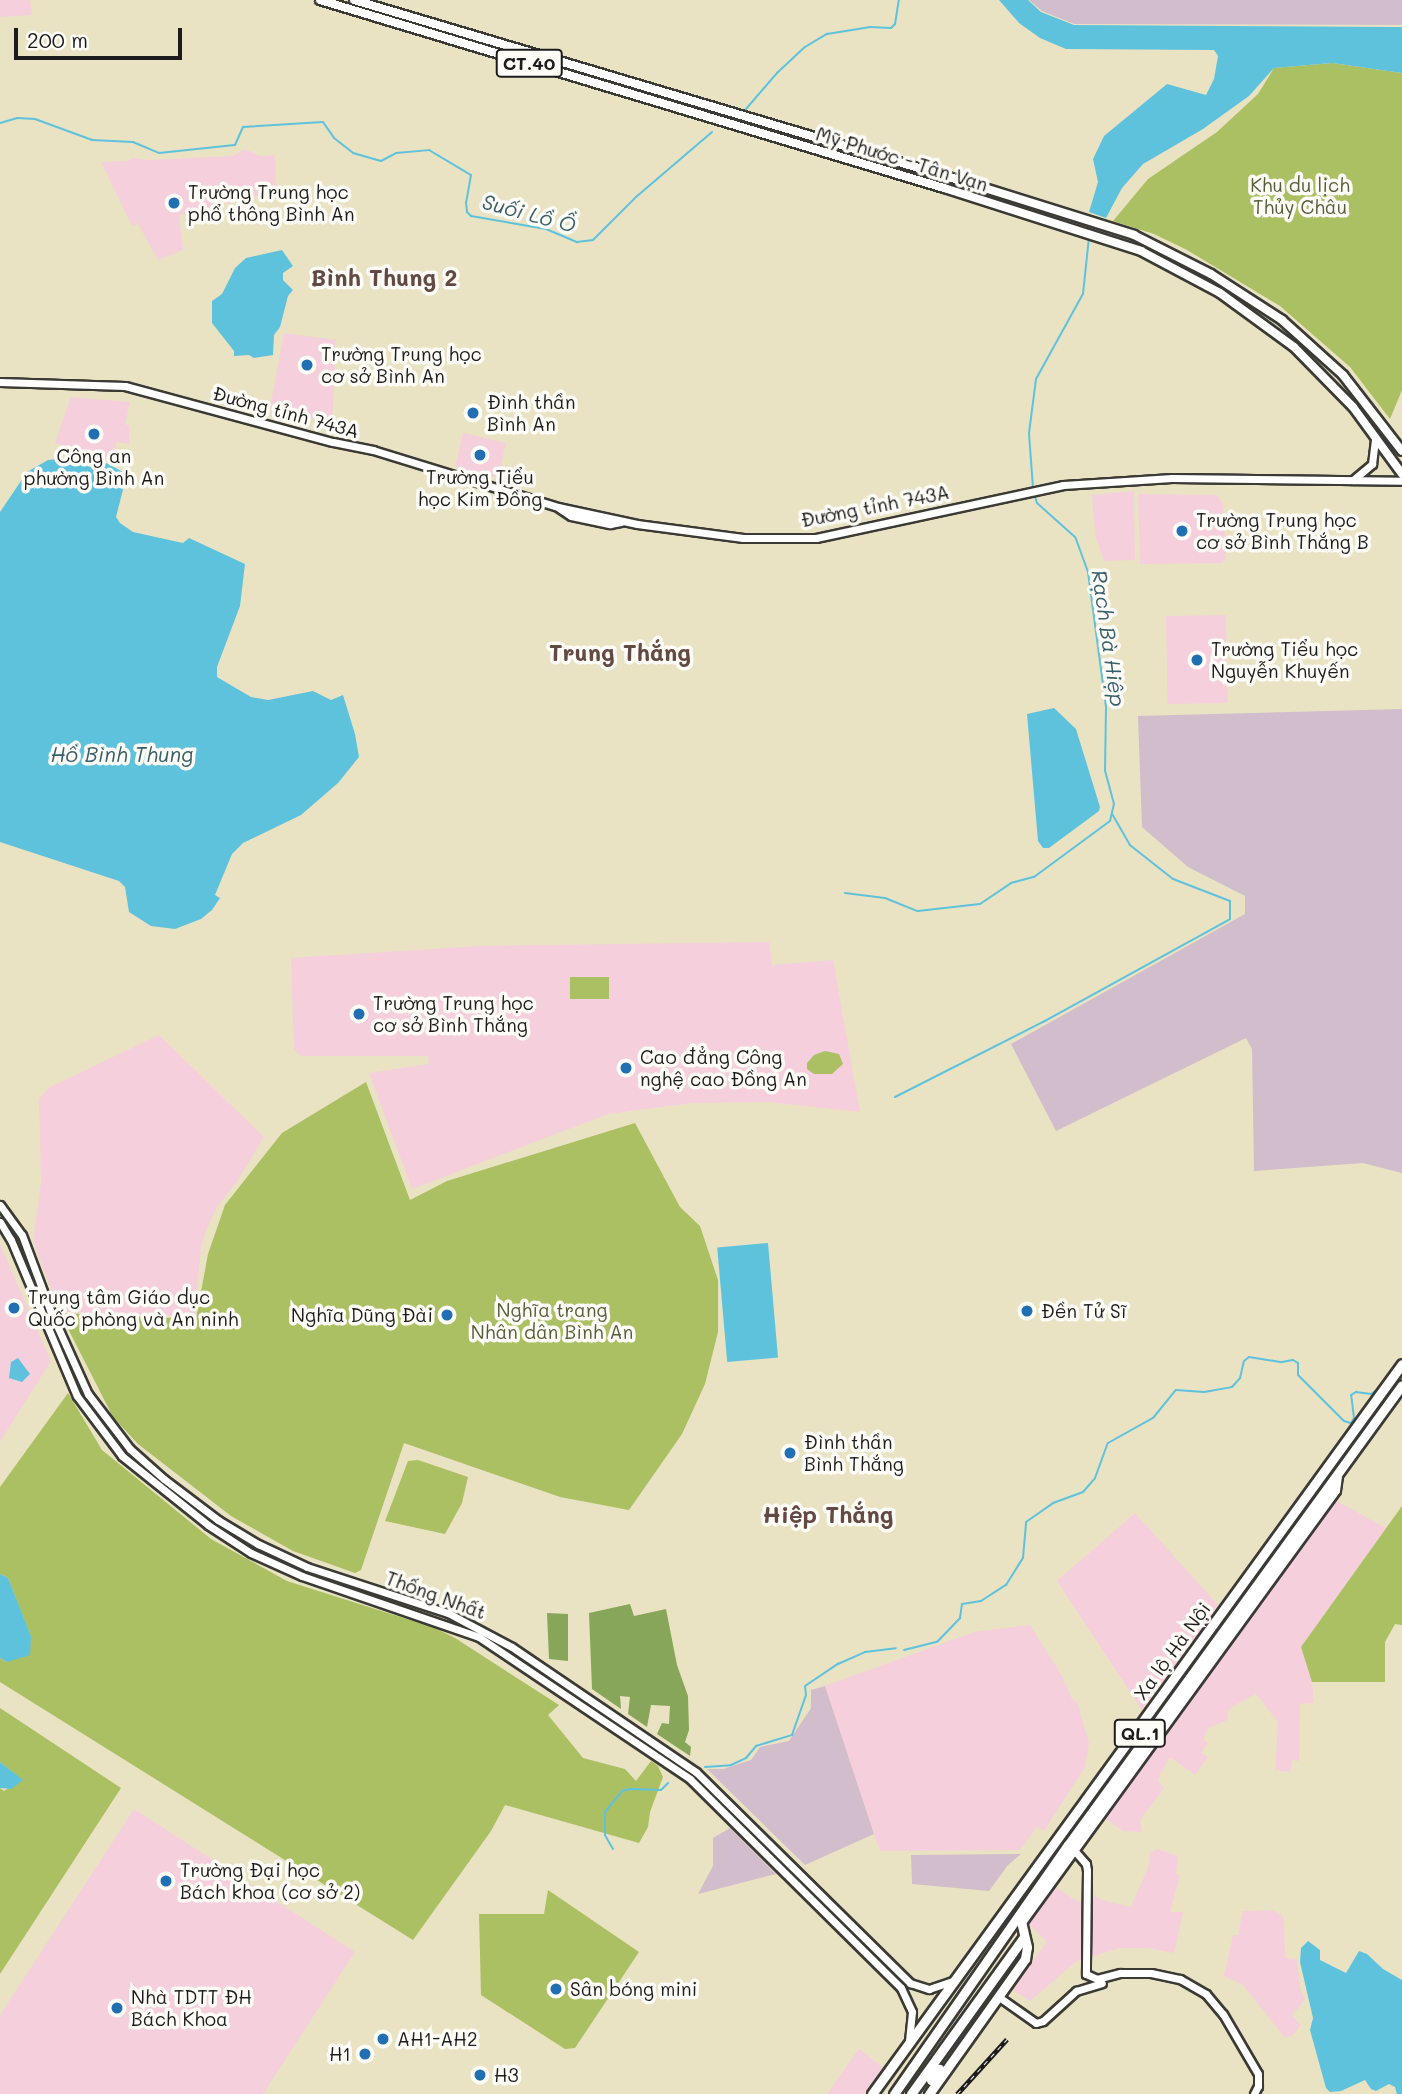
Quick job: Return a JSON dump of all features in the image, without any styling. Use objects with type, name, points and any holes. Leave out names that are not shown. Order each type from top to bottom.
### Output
[{"type":"highway","name":"Xa lộ Hà Nội","points":[[874,2094],[1402,1364]]},
{"type":"highway","name":"Xa lộ Hà Nội","points":[[1196,1651],[1402,1372]]},
{"type":"highway","name":"Xa lộ Hà Nội","points":[[894,2094],[1223,1637],[1335,1490],[1337,1474],[1402,1385]]},
{"type":"highway","name":"Xa lộ Hà Nội","points":[[1386,1408],[1394,1405],[1402,1395]]},
{"type":"highway","name":"Xa lộ Hà Nội","points":[[874,2094],[933,2015],[957,1976],[1044,1861]]},
{"type":"highway","points":[[929,2094],[1025,1959],[1027,1947],[1019,1920]]},
{"type":"highway","points":[[911,2094],[1024,1937]]},
{"type":"highway","points":[[979,2014],[1027,1947]]},
{"type":"highway","points":[[931,2080],[939,2069]]},
{"type":"main road","name":"Mỹ Phước - Tân Vạn","points":[[320,0],[337,3],[1140,251],[1220,293],[1273,331],[1325,376],[1375,435],[1402,474]]},
{"type":"main road","name":"Mỹ Phước - Tân Vạn","points":[[354,0],[1111,227],[1210,274],[1282,320],[1343,375],[1402,451]]},
{"type":"main road","points":[[1273,331],[1282,320]]},
{"type":"main road","name":"Đường tỉnh 743A","points":[[0,382],[125,386],[333,443],[373,450],[558,507],[572,516],[610,524],[624,522],[743,538],[816,538],[1042,489],[1172,478],[1353,481]]},
{"type":"main road","name":"Mỹ Phước - Tân Vạn","points":[[1387,429],[1402,437]]},
{"type":"main road","points":[[1353,481],[1364,473],[1374,459],[1375,435]]},
{"type":"main road","points":[[1353,481],[1402,481]]},
{"type":"main road","name":"Thống Nhất","points":[[0,1205],[22,1235],[77,1374],[104,1419],[130,1449],[218,1520],[258,1544],[307,1567],[448,1613],[484,1629],[675,1757],[899,1980],[912,2012],[908,2045]]},
{"type":"main road","points":[[1,1223],[12,1218]]},
{"type":"main road","name":"Thống Nhất","points":[[1,1223],[77,1396],[122,1455],[208,1525],[251,1553],[302,1576],[480,1637],[713,1792]]},
{"type":"main road","points":[[359,1597],[361,1585]]},
{"type":"main road","points":[[1071,1848],[1087,1870],[1086,1974],[1097,1979],[1120,1973],[1151,1972],[1180,1979],[1206,1994],[1223,2014],[1258,2074],[1258,2086],[1251,2094]]},
{"type":"main road","name":"Thống Nhất","points":[[899,1980],[929,1989],[945,1985],[957,1976]]},
{"type":"main road","points":[[999,1997],[1036,2023],[1043,2021],[1076,1991],[1088,1985],[1122,1978],[1151,1976],[1191,1988],[1216,2011],[1254,2076],[1251,2094]]},
{"type":"shaded area","points":[[0,0],[30,0],[32,15],[0,17]]},
{"type":"shaded area","points":[[1029,0],[1402,0],[1402,25],[1074,24],[1042,11]]},
{"type":"shaded area","name":"Trường Trung học phổ thông Bình An","points":[[244,149],[260,156],[275,155],[276,191],[179,215],[183,250],[158,260],[138,224],[132,226],[101,162],[127,161],[132,158],[147,160],[233,156]]},
{"type":"shaded area","name":"Trường Trung học cơ sở Bình An","points":[[284,333],[336,340],[332,424],[270,407]]},
{"type":"shaded area","name":"Công an phường Bình An","points":[[71,397],[130,402],[125,424],[129,426],[129,444],[117,442],[110,461],[55,443]]},
{"type":"shaded area","name":"Trường Tiểu học Kim Đồng","points":[[463,433],[506,443],[498,477],[455,467]]},
{"type":"shaded area","points":[[1134,491],[1135,560],[1104,561],[1095,534],[1092,495]]},
{"type":"shaded area","name":"Trường Trung học cơ sở Bình Thắng B","points":[[1138,494],[1217,495],[1223,504],[1226,557],[1222,563],[1140,564]]},
{"type":"shaded area","name":"Trường Tiểu học Nguyễn Khuyến","points":[[1226,615],[1228,703],[1168,704],[1166,616]]},
{"type":"shaded area","points":[[1402,709],[1402,1173],[1363,1163],[1254,1171],[1252,1049],[1246,1038],[1056,1131],[1011,1044],[1245,914],[1245,896],[1188,867],[1142,827],[1138,716]]},
{"type":"shaded area","name":"Cao đẳng Công nghệ cao Đồng An","points":[[769,942],[772,965],[833,960],[860,1112],[768,1102],[692,1103],[608,1114],[412,1189],[369,1073],[429,1064],[428,1056],[301,1056],[294,1050],[291,958],[479,946]]},
{"type":"shaded area","points":[[159,1035],[264,1137],[238,1180],[217,1207],[207,1228],[201,1246],[195,1317],[60,1312],[33,1242],[41,1182],[39,1099],[50,1087]]},
{"type":"shaded area","name":"Trung tâm Giáo dục Quốc phòng và An ninh","points":[[0,1244],[51,1361],[0,1442]]},
{"type":"shaded area","points":[[1333,1499],[1386,1528],[1301,1647],[1312,1682],[1314,1703],[1300,1704],[1299,1761],[1292,1760],[1290,1772],[1275,1770],[1278,1722],[1256,1694],[1233,1706],[1227,1712],[1228,1720],[1208,1728],[1203,1739],[1208,1743],[1201,1753],[1208,1757],[1195,1775],[1170,1757],[1157,1780],[1164,1788],[1140,1820],[1142,1832],[1123,1831],[1101,1816]]},
{"type":"shaded area","points":[[1135,1513],[1219,1606],[1142,1710],[1057,1581]]},
{"type":"shaded area","points":[[1030,1625],[1062,1676],[1072,1699],[1077,1702],[1089,1743],[1085,1767],[1044,1831],[1037,1827],[1020,1850],[880,1851],[825,1686],[974,1632]]},
{"type":"shaded area","points":[[825,1686],[874,1834],[805,1865],[707,1769],[723,1769],[751,1760],[760,1747],[789,1741],[811,1708],[811,1690]]},
{"type":"shaded area","name":"Trường Đại học Bách khoa (cơ sở 2)","points":[[134,1809],[355,1952],[263,2094],[0,2094],[0,2015]]},
{"type":"shaded area","points":[[730,1828],[776,1874],[698,1894],[713,1866],[713,1838]]},
{"type":"shaded area","points":[[1157,1849],[1178,1856],[1176,1874],[1180,1876],[1170,1912],[1183,1912],[1174,1953],[1148,1948],[1120,1948],[1077,1961],[1030,2001],[1011,1989],[1047,1942],[1025,1921],[1052,1885],[1077,1901],[1082,1902],[1086,1890],[1102,1900],[1131,1907],[1149,1865],[1150,1853]]},
{"type":"shaded area","points":[[1021,1854],[1008,1865],[989,1891],[912,1884],[911,1855]]},
{"type":"shaded area","points":[[1272,1910],[1284,1917],[1285,1958],[1297,1959],[1300,1988],[1305,2000],[1292,2015],[1301,2025],[1293,2035],[1285,2038],[1243,1985],[1224,1976],[1233,1935],[1238,1935],[1243,1911]]},
{"type":"shaded area","points":[[859,2049],[883,2067],[864,2094],[827,2094]]},
{"type":"green space","name":"Khu du lịch Thủy Châu","points":[[1332,63],[1402,73],[1402,390],[1390,419],[1350,367],[1280,306],[1187,250],[1154,234],[1113,221],[1148,179],[1217,132],[1258,94],[1274,68]]},
{"type":"green space","points":[[570,977],[609,977],[609,999],[570,999]]},
{"type":"green space","points":[[825,1051],[839,1054],[843,1064],[832,1074],[814,1074],[807,1069],[807,1063],[814,1055]]},
{"type":"green space","name":"Nghĩa trang Nhân dân Bình An","points":[[366,1082],[410,1200],[447,1181],[635,1123],[680,1207],[700,1226],[718,1280],[718,1332],[705,1384],[682,1434],[629,1510],[560,1497],[404,1443],[361,1570],[355,1573],[293,1551],[231,1516],[138,1444],[113,1417],[60,1313],[196,1319],[208,1254],[225,1205],[282,1133]]},
{"type":"green space","points":[[68,1393],[102,1450],[211,1539],[287,1581],[435,1628],[455,1638],[559,1705],[548,1715],[583,1758],[625,1769],[636,1781],[651,1761],[658,1766],[663,1777],[650,1812],[648,1827],[639,1843],[505,1805],[491,1831],[413,1940],[0,1682],[0,1658],[7,1662],[31,1637],[8,1578],[0,1574],[0,1487]]},
{"type":"green space","points":[[418,1460],[468,1477],[462,1503],[445,1534],[385,1521],[408,1461]]},
{"type":"green space","points":[[1402,1506],[1402,1625],[1395,1624],[1385,1642],[1385,1682],[1312,1682],[1301,1647]]},
{"type":"green space","points":[[630,1604],[634,1616],[666,1609],[677,1665],[688,1696],[689,1730],[685,1742],[691,1747],[690,1756],[657,1734],[662,1723],[669,1724],[670,1706],[651,1705],[647,1727],[628,1714],[630,1697],[620,1696],[621,1709],[592,1689],[589,1613]]},
{"type":"green space","points":[[547,1613],[568,1614],[568,1661],[549,1659]]},
{"type":"green space","points":[[0,1708],[121,1788],[0,1974],[0,1788],[4,1791],[22,1780],[0,1762]]},
{"type":"green space","points":[[548,1890],[639,1952],[575,2048],[565,2049],[481,1995],[479,1914],[544,1914]]},
{"type":"water","points":[[999,0],[1028,0],[1041,12],[1074,25],[1402,27],[1402,73],[1332,63],[1274,68],[1249,96],[1203,129],[1143,164],[1122,188],[1106,218],[1089,212],[1098,182],[1093,159],[1104,136],[1167,84],[1206,95],[1214,79],[1218,56],[1214,50],[1066,49],[1040,38],[1019,23]]},
{"type":"water","points":[[282,250],[293,266],[283,273],[283,280],[293,290],[288,296],[280,327],[274,335],[273,355],[254,358],[249,355],[234,356],[234,351],[212,323],[212,301],[222,294],[235,268],[246,258]]},
{"type":"water","name":"Hồ Bình Thung","points":[[77,457],[86,463],[101,466],[106,463],[127,474],[116,517],[133,532],[183,543],[189,538],[245,564],[240,606],[217,667],[217,677],[251,697],[268,700],[313,691],[331,700],[343,695],[355,734],[359,757],[338,783],[301,815],[243,843],[232,854],[215,895],[220,898],[212,910],[201,919],[175,929],[151,926],[129,912],[125,887],[119,881],[0,842],[0,512],[27,472],[48,460]]},
{"type":"water","points":[[1054,708],[1076,729],[1100,807],[1099,811],[1049,848],[1043,848],[1038,841],[1027,714]]},
{"type":"water","points":[[768,1243],[778,1358],[727,1362],[717,1247]]},
{"type":"water","points":[[18,1358],[30,1374],[22,1382],[9,1378],[11,1362]]},
{"type":"water","points":[[0,1574],[8,1578],[31,1636],[30,1655],[7,1662],[0,1658]]},
{"type":"water","points":[[0,1762],[23,1780],[11,1789],[0,1788]]},
{"type":"water","points":[[1308,1941],[1320,1950],[1320,1960],[1346,1973],[1359,1951],[1402,1980],[1402,2094],[1397,2094],[1395,2087],[1389,2084],[1376,2091],[1371,2089],[1365,2080],[1341,2091],[1330,2092],[1326,2088],[1310,2030],[1313,2018],[1300,1962],[1301,1948]]},
{"type":"waterway","name":"Suối Lồ Ồ","points":[[746,109],[777,73],[805,47],[827,34],[870,27],[891,28],[895,24],[899,0]]},
{"type":"waterway","name":"Suối Lồ Ồ","points":[[0,123],[17,118],[35,119],[92,140],[133,142],[159,153],[235,145],[243,127],[323,122],[334,138],[353,153],[381,161],[396,153],[429,150],[471,175],[466,202],[467,212],[471,216],[546,229],[577,242],[593,240],[636,197],[712,132]]},
{"type":"waterway","name":"Rạch Bà Hiệp","points":[[1033,488],[1029,433],[1036,379],[1083,294],[1089,237]]},
{"type":"waterway","name":"Rạch Bà Hiệp","points":[[845,893],[885,898],[918,911],[980,904],[1011,883],[1034,877],[1110,821],[1114,804],[1105,771],[1106,707],[1088,572],[1075,537],[1037,503],[1034,493]]},
{"type":"waterway","points":[[895,1097],[1043,1022],[1230,919],[1230,901],[1173,879],[1130,845],[1112,814]]},
{"type":"waterway","points":[[904,1650],[937,1642],[960,1618],[962,1604],[981,1601],[1006,1585],[1023,1558],[1026,1522],[1053,1503],[1083,1492],[1095,1478],[1108,1443],[1153,1418],[1176,1390],[1204,1392],[1232,1387],[1240,1378],[1244,1361],[1249,1357],[1282,1362],[1293,1360],[1298,1363],[1298,1375],[1344,1421],[1351,1423],[1354,1418],[1351,1395],[1356,1392],[1371,1394],[1385,1384]]},
{"type":"waterway","points":[[705,1767],[731,1765],[746,1758],[756,1746],[792,1735],[806,1695],[805,1686],[838,1664],[865,1652],[896,1648]]},
{"type":"waterway","points":[[613,1849],[605,1835],[605,1812],[622,1791],[661,1790],[668,1783]]},
{"type":"tunnel","points":[[939,2069],[979,2014]]},
{"type":"tunnel","points":[[921,2094],[931,2080]]},
{"type":"railway","points":[[957,2094],[1007,2039]]},
{"type":"place","name":"Trường Trung học phổ thông Bình An","points":[[174,203]]},
{"type":"place","name":"Trường Trung học cơ sở Bình An","points":[[307,365]]},
{"type":"place","name":"Đình thần Bình An","points":[[473,413]]},
{"type":"place","name":"Công an phường Bình An","points":[[94,434]]},
{"type":"place","name":"Trường Tiểu học Kim Đồng","points":[[480,455]]},
{"type":"place","name":"Trường Trung học cơ sở Bình Thắng B","points":[[1182,531]]},
{"type":"place","name":"Trường Tiểu học Nguyễn Khuyến","points":[[1197,660]]},
{"type":"place","name":"Trường Trung học cơ sở Bình Thắng","points":[[359,1014]]},
{"type":"place","name":"Cao đẳng Công nghệ cao Đồng An","points":[[626,1068]]},
{"type":"place","name":"Trung tâm Giáo dục Quốc phòng và An ninh","points":[[14,1308]]},
{"type":"place","name":"Đền Tử Sĩ","points":[[1027,1311]]},
{"type":"place","name":"Nghĩa Dũng Đài","points":[[447,1315]]},
{"type":"place","name":"Đình thần Bình Thắng","points":[[790,1453]]},
{"type":"place","name":"Trường Đại học Bách khoa (cơ sở 2)","points":[[166,1881]]},
{"type":"place","name":"Sân bóng mini","points":[[556,1989]]},
{"type":"place","name":"Nhà TDTT ĐH Bách Khoa","points":[[117,2008]]},
{"type":"place","name":"AH1-AH2","points":[[383,2039]]},
{"type":"place","name":"H1","points":[[365,2054]]},
{"type":"place","name":"H3","points":[[480,2075]]},
{"type":"district","name":"Bình Thung 2","points":[[384,277]]},
{"type":"district","name":"Trung Thắng","points":[[620,652]]},
{"type":"district","name":"Hiệp Thắng","points":[[828,1514]]}]
